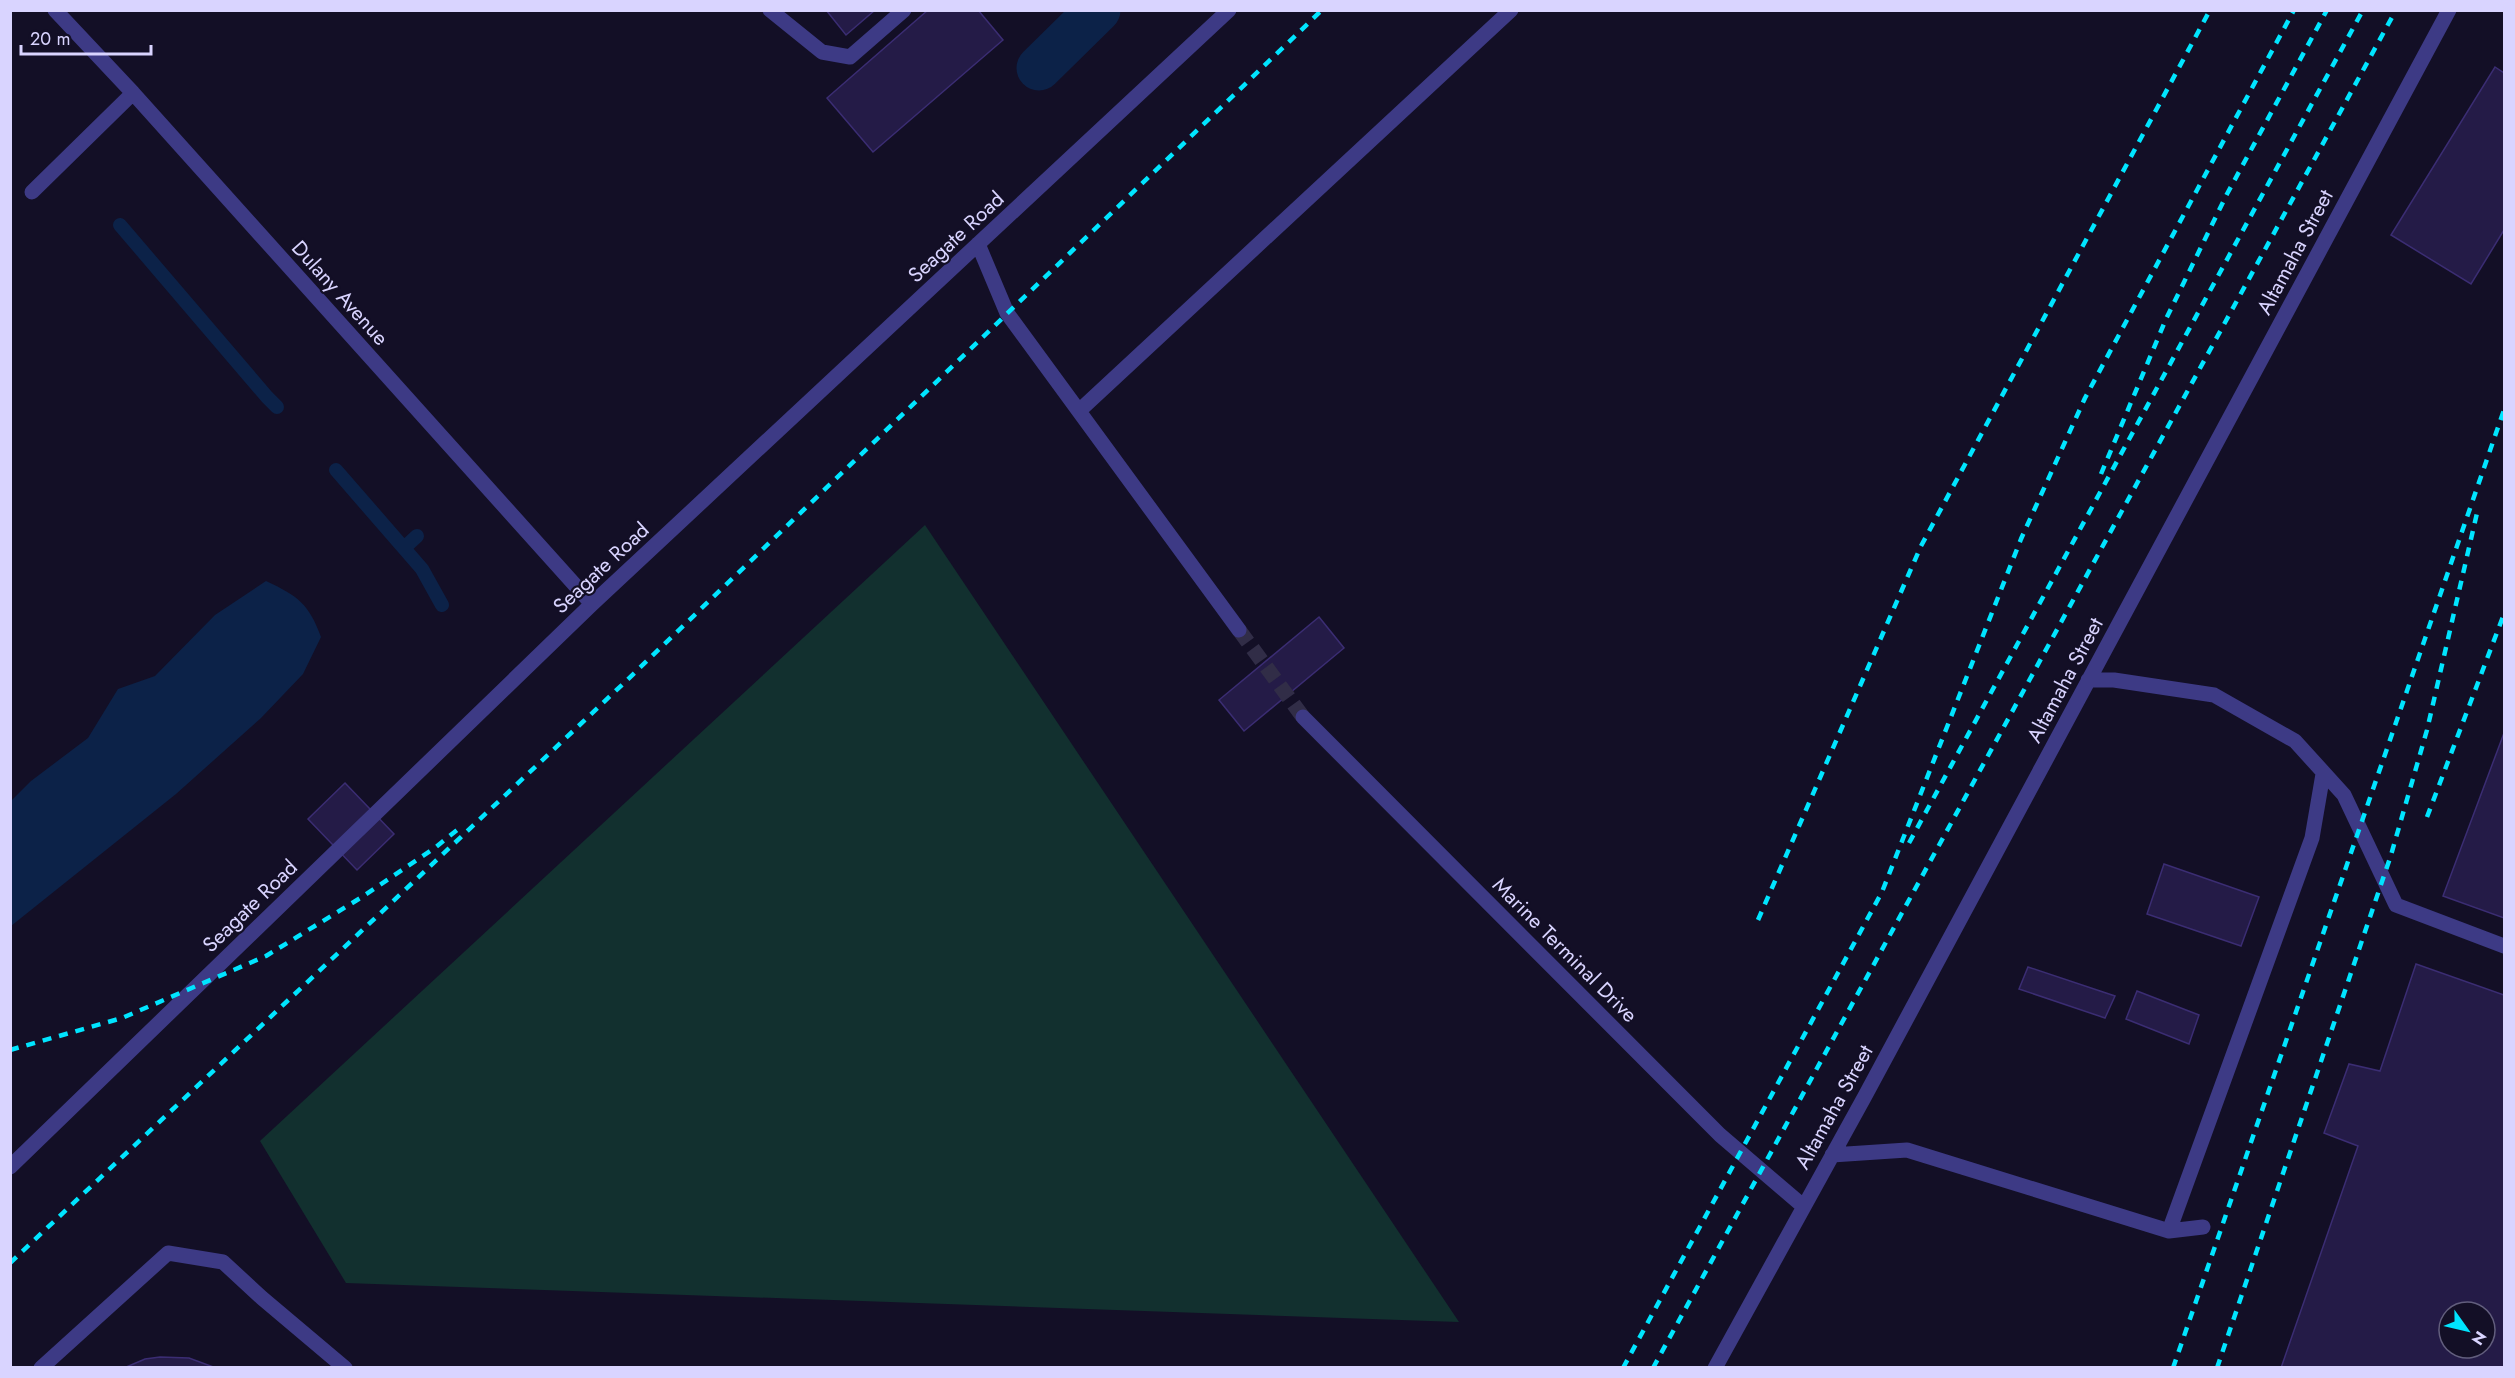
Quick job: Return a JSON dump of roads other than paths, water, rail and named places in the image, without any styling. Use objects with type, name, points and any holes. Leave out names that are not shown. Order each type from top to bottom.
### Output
[{"type":"street","name":"Dulany Avenue","points":[[55,10],[133,93],[592,604]]},
{"type":"street","points":[[770,10],[822,52],[850,57],[904,10]]},
{"type":"street","name":"Seagate Road","points":[[10,1167],[592,604],[1229,10]]},
{"type":"street","points":[[1079,411],[1511,10]]},
{"type":"street","name":"Altamaha Street","points":[[1714,1368],[1832,1155],[2449,10]]},
{"type":"street","points":[[32,192],[133,93]]},
{"type":"street","points":[[978,244],[1007,313],[1239,630]]},
{"type":"street","points":[[2088,680],[2114,680],[2214,695],[2295,741],[2344,795],[2396,905],[2505,946]]},
{"type":"street","name":"Marine Terminal Drive","points":[[1304,717],[1720,1135],[1803,1206]]},
{"type":"street","points":[[2169,1231],[2312,838],[2323,774]]},
{"type":"street","points":[[1832,1155],[1907,1150],[2169,1231],[2203,1227]]},
{"type":"street","points":[[41,1368],[168,1253],[223,1262],[345,1368]]},
{"type":"water","points":[[266,581],[301,602],[317,626],[321,637],[303,674],[261,718],[176,794],[11,926],[11,801],[31,781],[88,738],[118,689],[155,676],[215,615]]},
{"type":"waterway","points":[[1039,68],[1098,10]]},
{"type":"waterway","points":[[120,225],[277,407]]},
{"type":"waterway","points":[[336,470],[422,569],[442,605]]},
{"type":"waterway","points":[[404,548],[417,536]]},
{"type":"tunnel","points":[[1239,630],[1303,717]]},
{"type":"railway","points":[[10,1263],[624,683],[1322,10]]},
{"type":"railway","points":[[1758,920],[1921,546],[2210,10]]},
{"type":"railway","points":[[1623,1368],[1882,892],[2021,539],[2085,398],[2294,10]]},
{"type":"railway","points":[[2101,474],[2166,319],[2227,194],[2327,10]]},
{"type":"railway","points":[[1909,843],[2363,10]]},
{"type":"railway","points":[[1653,1368],[2396,10]]},
{"type":"railway","points":[[2173,1368],[2504,410]]},
{"type":"railway","points":[[2217,1368],[2391,855],[2427,730],[2477,513]]},
{"type":"railway","points":[[2427,817],[2504,614]]},
{"type":"railway","points":[[10,1050],[122,1018],[266,956],[362,897],[457,830]]}]
